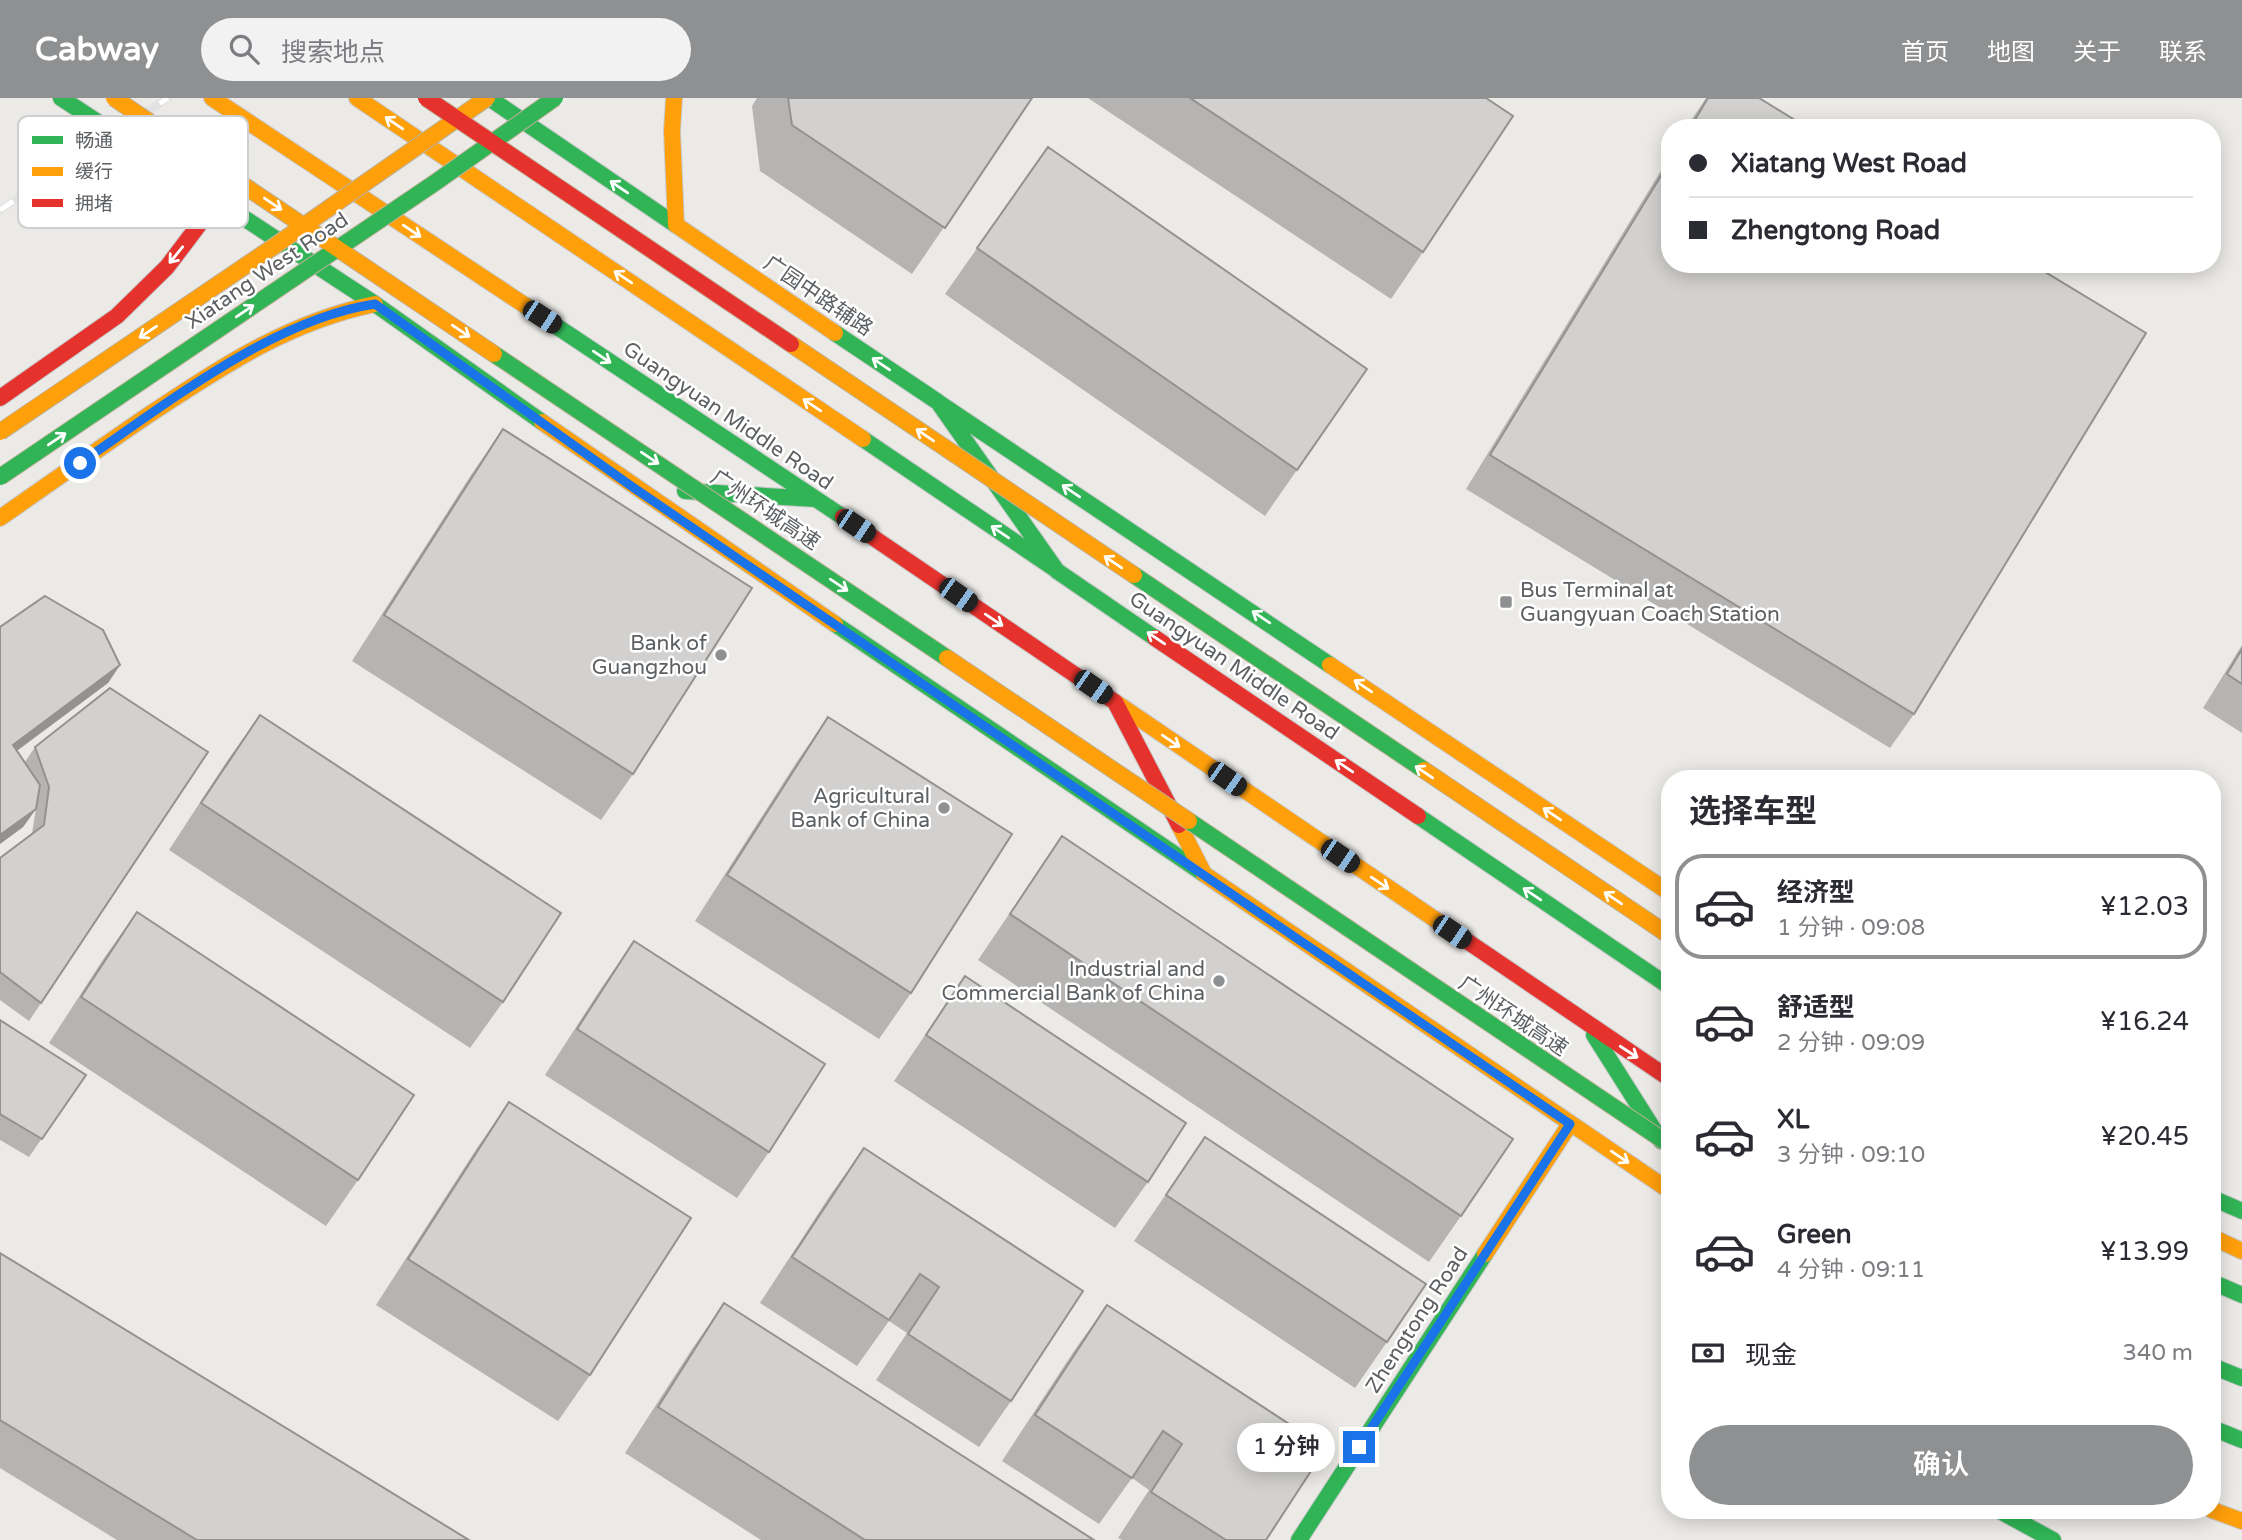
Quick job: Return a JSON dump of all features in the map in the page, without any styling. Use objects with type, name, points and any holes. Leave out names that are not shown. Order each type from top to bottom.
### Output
[{"type":"main road","points":[[61,98],[88,116]]},
{"type":"main road","name":"广州环城高速","points":[[114,98],[141,116]]},
{"type":"main road","name":"Guangyuan Middle Road","points":[[212,98],[239,116]]},
{"type":"main road","name":"Guangyuan Middle Road","points":[[357,98],[1661,981]]},
{"type":"main road","points":[[426,98],[1661,930]]},
{"type":"main road","name":"广园中路辅路","points":[[488,98],[1661,887]]},
{"type":"main road","name":"Xiatang West Road","points":[[0,432],[488,98]]},
{"type":"main road","name":"Xiatang West Road","points":[[0,477],[436,182],[555,98]]},
{"type":"main road","points":[[674,98],[672,131],[676,225]]},
{"type":"main road","name":"Guangyuan Middle Road","points":[[248,122],[816,499],[1661,1073]]},
{"type":"main road","name":"广州环城高速","points":[[248,188],[1661,1139]]},
{"type":"main road","points":[[248,221],[375,304],[634,488],[1661,1185]]},
{"type":"main road","points":[[0,398],[117,316],[167,267],[197,228]]},
{"type":"main road","points":[[0,518],[193,386],[253,350],[324,316],[375,304]]},
{"type":"main road","points":[[938,402],[1057,571]]},
{"type":"main road","points":[[634,488],[816,499]]},
{"type":"main road","points":[[1115,702],[1204,874]]},
{"type":"main road","points":[[1587,1024],[1661,1141]]},
{"type":"main road","name":"Zhengtong Road","points":[[1299,1540],[1570,1124]]},
{"type":"main road","points":[[2221,1202],[2242,1211]]},
{"type":"main road","points":[[2221,1241],[2242,1251]]},
{"type":"main road","points":[[2221,1286],[2242,1295]]},
{"type":"main road","points":[[2221,1370],[2242,1378]]},
{"type":"main road","points":[[2221,1432],[2242,1440]]},
{"type":"main road","points":[[2221,1513],[2242,1521]]},
{"type":"main road","points":[[2014,1519],[2053,1540]]},
{"type":"building","points":[[788,98],[1032,98],[945,228],[792,125]]},
{"type":"building","points":[[1190,98],[1486,98],[1513,116],[1423,252]]},
{"type":"building","points":[[1708,98],[1759,98],[1793,119],[1695,119]]},
{"type":"building","points":[[1048,147],[1367,369],[1297,470],[977,248]]},
{"type":"building","points":[[1661,176],[1661,273],[2047,273],[2146,333],[1914,714],[1490,455]]},
{"type":"building","points":[[503,429],[752,588],[633,774],[384,615]]},
{"type":"building","points":[[45,596],[103,630],[120,665],[13,745],[40,785],[36,809],[0,835],[0,627]]},
{"type":"building","points":[[2242,649],[2242,684],[2227,674]]},
{"type":"building","points":[[110,688],[208,752],[41,1003],[0,972],[0,858],[44,825],[49,787],[35,747]]},
{"type":"building","points":[[260,715],[561,913],[503,1002],[201,803]]},
{"type":"building","points":[[828,717],[1012,834],[911,993],[727,875]]},
{"type":"building","points":[[1062,836],[1513,1139],[1461,1216],[1010,914]]},
{"type":"building","points":[[137,912],[414,1095],[358,1180],[81,997]]},
{"type":"building","points":[[634,941],[825,1064],[769,1152],[577,1029]]},
{"type":"building","points":[[965,976],[1186,1123],[1148,1182],[926,1035]]},
{"type":"building","points":[[0,1020],[86,1075],[42,1139],[0,1114]]},
{"type":"building","points":[[509,1102],[691,1218],[590,1375],[408,1259]]},
{"type":"building","points":[[1205,1137],[1426,1284],[1387,1342],[1166,1195]]},
{"type":"building","points":[[864,1148],[1083,1291],[1011,1401],[908,1334],[939,1287],[920,1274],[889,1320],[792,1257]]},
{"type":"building","points":[[0,1253],[469,1540],[197,1540],[0,1420]]},
{"type":"building","points":[[724,1303],[1094,1540],[865,1540],[658,1407]]},
{"type":"building","points":[[1107,1305],[1326,1448],[1266,1540],[1226,1540],[1151,1492],[1182,1444],[1163,1431],[1132,1478],[1035,1415]]},
{"type":"railway","points":[[141,116],[168,98]]},
{"type":"railway","points":[[0,210],[18,198]]},
{"type":"traffic: fast","points":[[61,98],[88,116]]},
{"type":"traffic: fast","points":[[489,98],[676,225]]},
{"type":"traffic: fast","points":[[0,477],[436,182],[555,98]]},
{"type":"traffic: fast","points":[[248,221],[375,304],[542,422]]},
{"type":"traffic: fast","points":[[526,306],[843,517]]},
{"type":"traffic: fast","points":[[835,333],[938,402],[1057,571],[1155,638]]},
{"type":"traffic: fast","points":[[494,354],[947,658]]},
{"type":"traffic: fast","points":[[939,403],[1330,665]]},
{"type":"traffic: fast","points":[[863,439],[1055,569]]},
{"type":"traffic: fast","points":[[685,491],[816,499]]},
{"type":"traffic: fast","points":[[1134,575],[1424,770]]},
{"type":"traffic: fast","points":[[835,624],[1204,874]]},
{"type":"traffic: fast","points":[[1418,816],[1661,981]]},
{"type":"traffic: fast","points":[[1189,821],[1661,1139]]},
{"type":"traffic: fast","points":[[1594,1035],[1661,1141]]},
{"type":"traffic: fast","points":[[2221,1202],[2242,1211]]},
{"type":"traffic: fast","points":[[1299,1540],[1485,1254]]},
{"type":"traffic: fast","points":[[2221,1286],[2242,1295]]},
{"type":"traffic: fast","points":[[2221,1370],[2242,1378]]},
{"type":"traffic: fast","points":[[2221,1432],[2242,1440]]},
{"type":"traffic: fast","points":[[2014,1519],[2053,1540]]},
{"type":"traffic: slow","points":[[114,98],[141,116]]},
{"type":"traffic: slow","points":[[212,98],[239,116]]},
{"type":"traffic: slow","points":[[357,98],[863,439]]},
{"type":"traffic: slow","points":[[0,432],[487,98]]},
{"type":"traffic: slow","points":[[674,98],[672,131],[676,225],[835,333]]},
{"type":"traffic: slow","points":[[248,122],[526,306]]},
{"type":"traffic: slow","points":[[248,188],[494,354]]},
{"type":"traffic: slow","points":[[0,518],[150,414],[230,363],[313,322],[375,304]]},
{"type":"traffic: slow","points":[[791,344],[1134,575]]},
{"type":"traffic: slow","points":[[542,422],[835,624]]},
{"type":"traffic: slow","points":[[947,658],[1189,821]]},
{"type":"traffic: slow","points":[[1330,665],[1661,887]]},
{"type":"traffic: slow","points":[[1115,702],[1458,935]]},
{"type":"traffic: slow","points":[[1424,770],[1661,930]]},
{"type":"traffic: slow","points":[[1179,825],[1204,874],[1661,1185]]},
{"type":"traffic: slow","points":[[1485,1254],[1570,1124]]},
{"type":"traffic: slow","points":[[2221,1241],[2242,1251]]},
{"type":"traffic: slow","points":[[2221,1513],[2242,1521]]},
{"type":"traffic: jam","points":[[426,98],[791,344]]},
{"type":"traffic: jam","points":[[0,398],[117,316],[167,267],[197,228]]},
{"type":"traffic: jam","points":[[843,517],[1115,702],[1179,825]]},
{"type":"traffic: jam","points":[[1155,638],[1418,816]]},
{"type":"traffic: jam","points":[[1458,935],[1661,1073]]},
{"type":"place","name":"Bus Terminal at Guangyuan Coach Station","points":[[1506,602]]},
{"type":"place","name":"Bank of Guangzhou","points":[[721,655]]},
{"type":"place","name":"Agricultural Bank of China","points":[[944,808]]},
{"type":"place","name":"Industrial and Commercial Bank of China","points":[[1219,981]]},
{"type":"route","points":[[80,463],[193,386],[253,350],[305,323],[351,308],[375,304],[634,488],[1570,1124],[1359,1447]]}]
